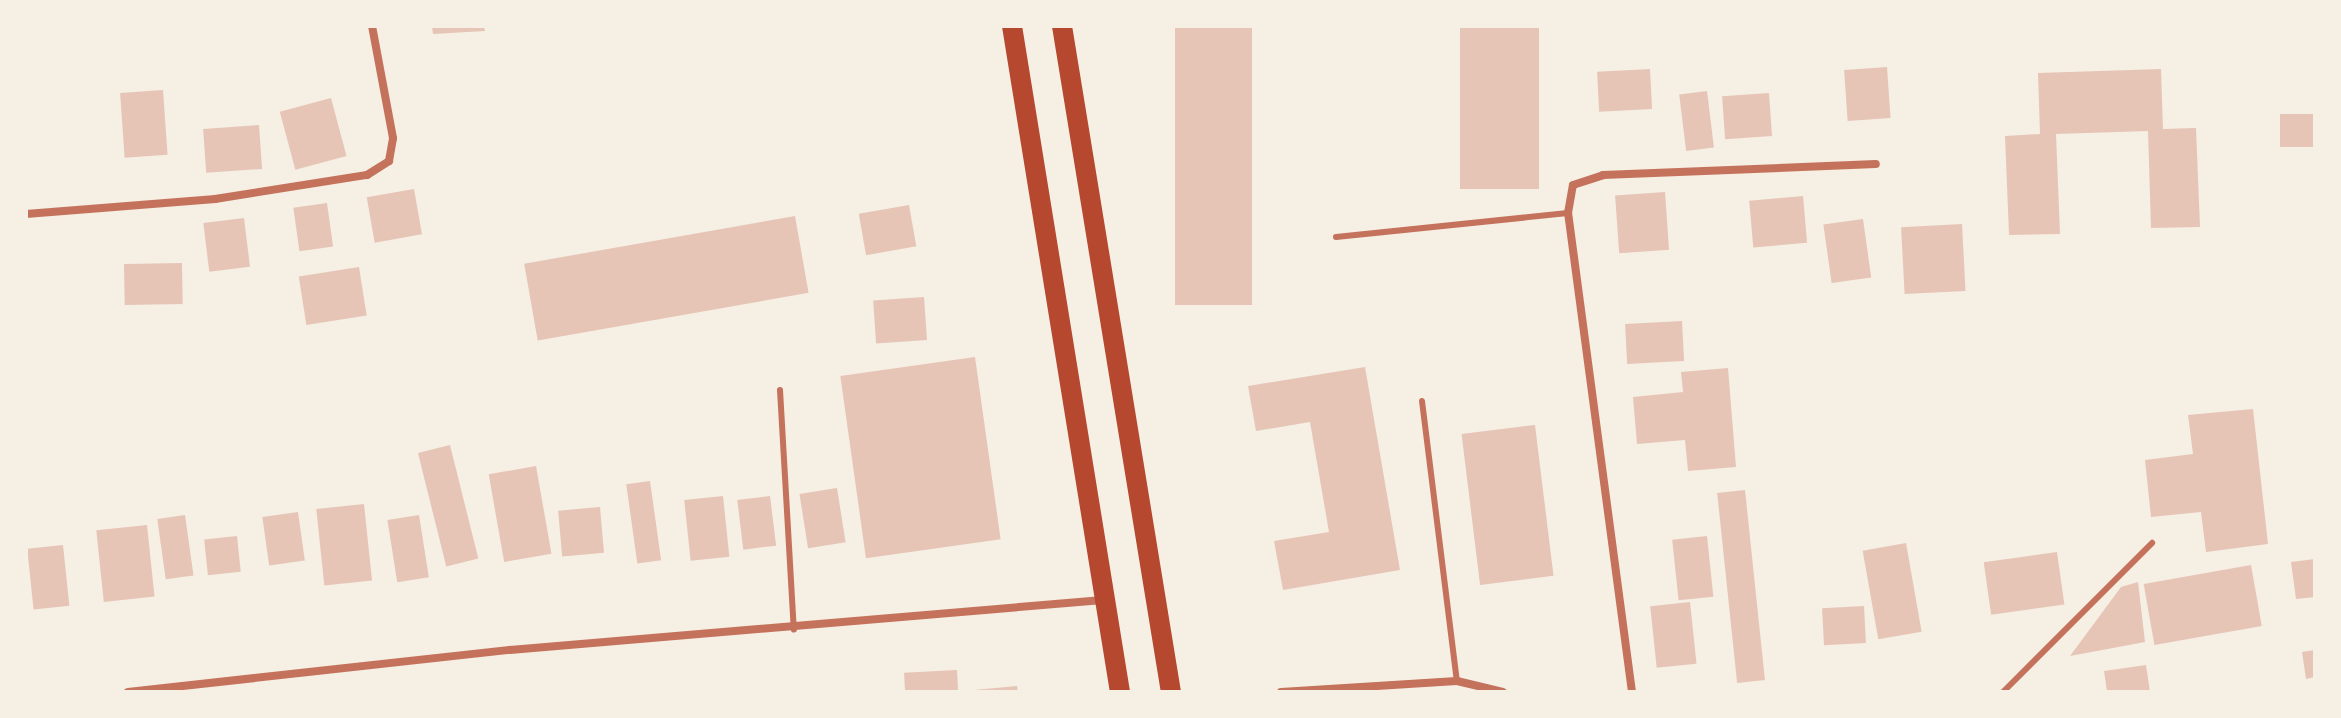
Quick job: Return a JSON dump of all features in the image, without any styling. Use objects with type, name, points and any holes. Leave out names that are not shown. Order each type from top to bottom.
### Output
[{"type":"main road","points":[[1012,26],[1120,692]]},
{"type":"main road","points":[[1062,26],[1171,692]]},
{"type":"street","points":[[26,214],[215,199],[367,175],[389,161],[393,138],[372,26]]},
{"type":"street","points":[[1632,692],[1568,213],[1573,185],[1603,175],[1876,164]]},
{"type":"street","points":[[128,692],[510,650],[794,630],[1104,600]]},
{"type":"street","points":[[1281,692],[1457,681],[1503,692]]},
{"type":"lane","points":[[1336,237],[1568,213]]},
{"type":"lane","points":[[780,390],[794,630]]},
{"type":"lane","points":[[1422,401],[1457,681]]},
{"type":"lane","points":[[2003,692],[2152,543]]},
{"type":"building","points":[[432,26],[484,26],[485,31],[433,34]]},
{"type":"building","points":[[1175,26],[1252,26],[1252,305],[1175,305]]},
{"type":"building","points":[[1460,26],[1539,26],[1539,189],[1460,189]]},
{"type":"building","points":[[1887,67],[1891,118],[1848,121],[1844,70]]},
{"type":"building","points":[[1650,69],[1652,109],[1599,112],[1597,72]]},
{"type":"building","points":[[2161,69],[2163,129],[2196,128],[2200,227],[2151,228],[2148,131],[2056,134],[2060,234],[2009,235],[2005,136],[2040,134],[2038,73]]},
{"type":"building","points":[[163,90],[168,155],[125,158],[120,93]]},
{"type":"building","points":[[1707,91],[1714,148],[1686,151],[1679,94]]},
{"type":"building","points":[[1769,93],[1772,136],[1725,139],[1722,96]]},
{"type":"building","points":[[331,98],[347,156],[295,170],[280,112]]},
{"type":"building","points":[[2280,114],[2315,114],[2315,147],[2280,147]]},
{"type":"building","points":[[259,125],[262,169],[206,173],[203,129]]},
{"type":"building","points":[[414,189],[422,234],[375,243],[367,197]]},
{"type":"building","points":[[1665,192],[1669,250],[1619,253],[1615,195]]},
{"type":"building","points":[[1803,196],[1807,243],[1753,248],[1749,201]]},
{"type":"building","points":[[327,203],[333,247],[299,251],[293,208]]},
{"type":"building","points":[[909,205],[916,246],[866,255],[859,214]]},
{"type":"building","points":[[795,216],[809,293],[538,341],[524,264]]},
{"type":"building","points":[[244,218],[250,267],[209,272],[203,223]]},
{"type":"building","points":[[1863,219],[1871,277],[1832,283],[1823,225]]},
{"type":"building","points":[[1962,224],[1966,291],[1905,294],[1901,227]]},
{"type":"building","points":[[182,263],[183,304],[125,305],[124,264]]},
{"type":"building","points":[[359,267],[367,315],[306,325],[299,277]]},
{"type":"building","points":[[924,297],[927,340],[876,343],[873,301]]},
{"type":"building","points":[[1682,321],[1684,361],[1627,364],[1625,324]]},
{"type":"building","points":[[975,357],[1001,539],[866,558],[840,376]]},
{"type":"building","points":[[1365,367],[1400,570],[1283,590],[1274,541],[1329,532],[1310,422],[1256,431],[1248,386]]},
{"type":"building","points":[[1728,368],[1736,467],[1688,471],[1685,440],[1637,444],[1633,397],[1683,392],[1681,372]]},
{"type":"building","points":[[2253,409],[2268,544],[2206,552],[2201,512],[2151,517],[2145,460],[2193,454],[2188,415]]},
{"type":"building","points":[[1535,425],[1554,576],[1480,585],[1462,434]]},
{"type":"building","points":[[450,445],[478,559],[446,567],[418,453]]},
{"type":"building","points":[[536,466],[551,554],[504,562],[489,474]]},
{"type":"building","points":[[650,481],[661,560],[637,564],[626,484]]},
{"type":"building","points":[[837,488],[846,542],[808,548],[799,494]]},
{"type":"building","points":[[1745,490],[1765,680],[1737,683],[1717,493]]},
{"type":"building","points":[[723,496],[729,557],[691,561],[684,500]]},
{"type":"building","points":[[770,496],[776,546],[743,550],[737,500]]},
{"type":"building","points":[[364,504],[372,581],[324,586],[316,509]]},
{"type":"building","points":[[600,507],[604,553],[562,556],[558,511]]},
{"type":"building","points":[[298,512],[305,561],[269,566],[262,517]]},
{"type":"building","points":[[185,515],[193,575],[166,579],[157,519]]},
{"type":"building","points":[[419,515],[429,577],[397,582],[387,520]]},
{"type":"building","points":[[147,525],[155,597],[104,602],[96,530]]},
{"type":"building","points":[[237,536],[241,572],[208,575],[204,539]]},
{"type":"building","points":[[1707,536],[1713,597],[1679,600],[1672,540]]},
{"type":"building","points":[[1906,543],[1922,632],[1878,639],[1863,551]]},
{"type":"building","points":[[63,545],[69,606],[34,609],[27,549]]},
{"type":"building","points":[[2057,552],[2064,604],[1991,615],[1984,562]]},
{"type":"building","points":[[2315,559],[2315,597],[2296,599],[2291,562]]},
{"type":"building","points":[[2251,565],[2262,626],[2154,645],[2144,584]]},
{"type":"building","points":[[2138,582],[2145,642],[2070,656],[2121,587]]},
{"type":"building","points":[[1690,602],[1696,664],[1657,668],[1650,606]]},
{"type":"building","points":[[1864,606],[1866,643],[1824,645],[1822,608]]},
{"type":"building","points":[[2315,650],[2315,677],[2306,679],[2302,652]]},
{"type":"building","points":[[2146,665],[2150,692],[2107,692],[2104,671]]},
{"type":"building","points":[[957,670],[958,692],[905,692],[904,673]]},
{"type":"building","points":[[1017,686],[1018,692],[974,692],[974,690]]}]
